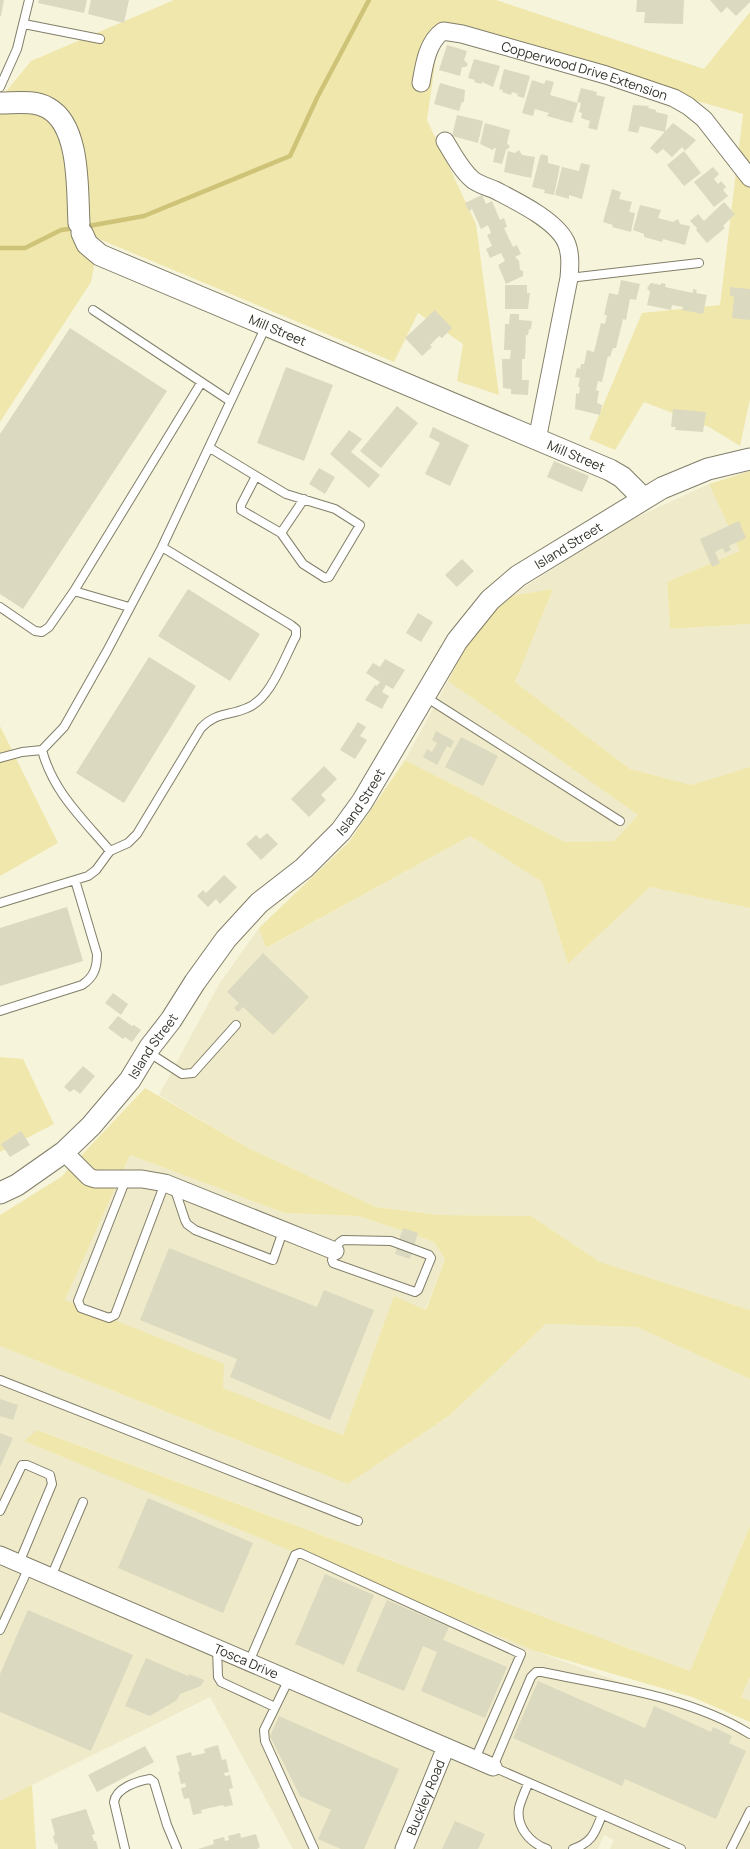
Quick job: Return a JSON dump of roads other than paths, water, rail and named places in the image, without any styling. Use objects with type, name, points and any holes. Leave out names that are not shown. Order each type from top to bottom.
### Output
[{"type":"street","name":"Copperwood Drive Extension","points":[[421,83],[425,62],[436,36],[443,31],[470,36],[606,75],[674,98],[688,106],[704,119],[750,178]]},
{"type":"street","name":"Mill Street","points":[[0,103],[30,102],[49,108],[68,132],[77,171],[80,228],[87,244],[100,255],[610,470],[622,477],[643,498]]},
{"type":"street","points":[[445,141],[459,163],[473,180],[496,191],[546,220],[558,230],[566,242],[570,258],[569,278],[537,440]]},
{"type":"street","name":"Island Street","points":[[0,1193],[64,1152],[91,1126],[125,1086],[226,939],[259,903],[304,868],[342,831],[362,802],[390,756],[424,695],[457,641],[490,600],[518,576],[643,498],[662,488],[708,469],[750,459]]},
{"type":"street","points":[[64,1152],[89,1177],[95,1179],[155,1180],[170,1184],[335,1251]]},
{"type":"street","name":"Tosca Drive","points":[[0,1555],[493,1767]]},
{"type":"street","name":"Buckley Road","points":[[404,1849],[446,1747]]},
{"type":"lane","points":[[0,87],[17,48],[29,0]]},
{"type":"lane","points":[[24,24],[100,39]]},
{"type":"lane","points":[[569,278],[699,263]]},
{"type":"lane","points":[[93,310],[230,401]]},
{"type":"lane","points":[[0,758],[22,752],[42,750],[64,727],[107,651],[162,547],[210,448],[230,401],[266,325]]},
{"type":"lane","points":[[0,606],[35,631],[42,632],[49,628],[74,591],[201,383]]},
{"type":"lane","points":[[210,448],[286,494],[335,509],[360,525],[329,577],[325,578],[303,564],[281,533],[240,508],[256,476]]},
{"type":"lane","points":[[281,533],[304,499]]},
{"type":"lane","points":[[0,903],[88,876],[96,870],[110,850],[128,843],[137,834],[201,728],[207,721],[216,716],[247,709],[264,697],[296,636],[296,629],[291,625],[162,547]]},
{"type":"lane","points":[[74,591],[129,607]]},
{"type":"lane","points":[[424,695],[620,821]]},
{"type":"lane","points":[[42,750],[52,777],[63,798],[110,850]]},
{"type":"lane","points":[[0,1011],[82,985],[89,980],[94,973],[97,964],[97,954],[75,880]]},
{"type":"lane","points":[[147,1052],[182,1074],[193,1073],[236,1025]]},
{"type":"lane","points":[[126,1179],[78,1301],[81,1308],[109,1318],[115,1315],[170,1184]]},
{"type":"lane","points":[[170,1184],[185,1220],[195,1230],[273,1260],[283,1231]]},
{"type":"lane","points":[[343,1240],[387,1240],[429,1255],[431,1258],[418,1290],[415,1292],[333,1263],[332,1260],[335,1251],[339,1243],[343,1240]]},
{"type":"lane","points":[[0,1380],[358,1521]]},
{"type":"lane","points":[[0,1511],[22,1465],[27,1465],[50,1475],[52,1484],[0,1630]]},
{"type":"lane","points":[[51,1577],[83,1502]]},
{"type":"lane","points":[[249,1662],[295,1555],[300,1553],[521,1654],[475,1759]]},
{"type":"lane","points":[[217,1648],[218,1677],[221,1682],[275,1707]]},
{"type":"lane","points":[[681,1849],[528,1784],[493,1767],[531,1676],[536,1672],[542,1672],[678,1702],[726,1720],[750,1734]]},
{"type":"lane","points":[[289,1679],[264,1730],[265,1741],[314,1849]]},
{"type":"lane","points":[[125,1849],[114,1797],[120,1790],[150,1779],[154,1782],[167,1825],[177,1849]]},
{"type":"lane","points":[[528,1784],[519,1809],[522,1824],[526,1836],[538,1846],[547,1849]]},
{"type":"lane","points":[[731,1849],[750,1811]]},
{"type":"lane","points":[[573,1849],[581,1846],[593,1837],[602,1815]]},
{"type":"waterway","points":[[83,227],[144,216],[290,156],[317,98],[369,0]]},
{"type":"waterway","points":[[0,248],[25,248],[61,230],[76,228]]}]
